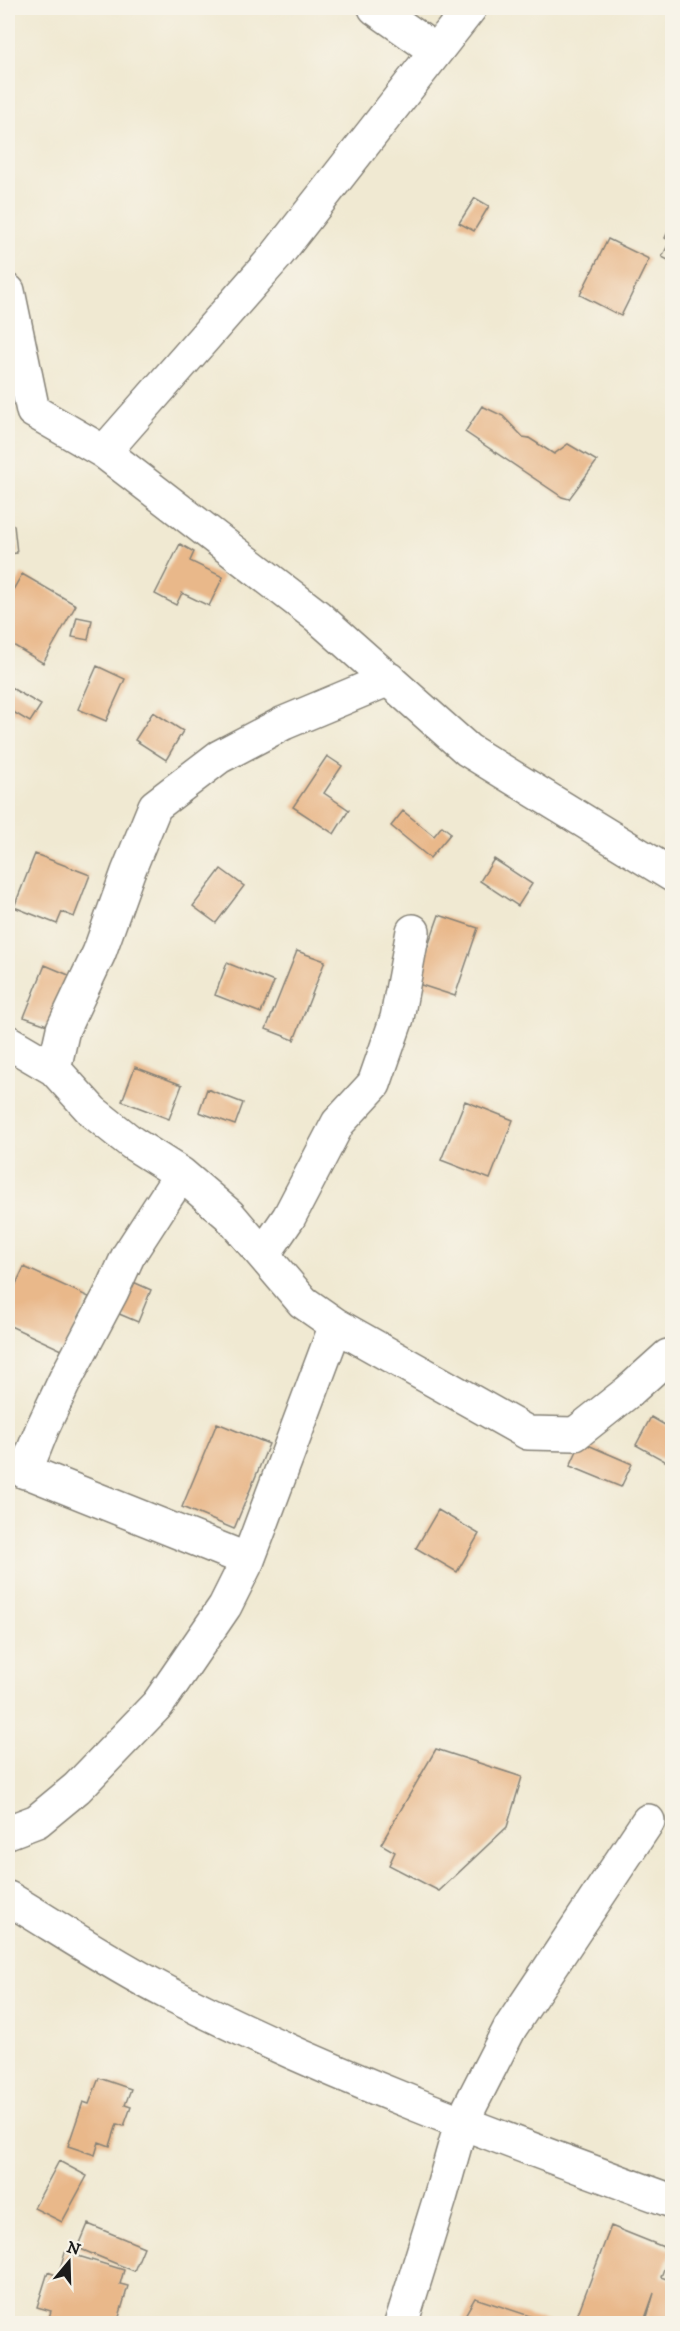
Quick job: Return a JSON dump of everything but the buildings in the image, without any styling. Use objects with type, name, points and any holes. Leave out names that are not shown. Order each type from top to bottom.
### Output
[{"type":"street","points":[[375,8],[436,51]]},
{"type":"street","points":[[104,452],[276,256],[470,8]]},
{"type":"street","points":[[8,291],[20,406],[104,452],[317,616],[468,750],[670,867]]},
{"type":"street","points":[[54,1069],[63,1029],[99,952],[155,806],[228,752],[284,723],[389,679]]},
{"type":"street","points":[[263,1255],[289,1217],[338,1123],[374,1084],[396,1018],[413,931]]},
{"type":"street","points":[[8,1042],[54,1069],[93,1112],[132,1143],[181,1174],[229,1215],[303,1302],[336,1325],[528,1433],[575,1434],[628,1392],[668,1356]]},
{"type":"street","points":[[181,1174],[128,1256],[43,1427],[16,1468],[248,1560]]},
{"type":"street","points":[[8,1832],[37,1821],[77,1788],[158,1704],[225,1606],[248,1560],[336,1325]]},
{"type":"street","points":[[401,2324],[441,2198],[461,2124],[510,2028],[648,1821]]},
{"type":"street","points":[[8,1899],[167,1992],[298,2054],[461,2124],[672,2201]]}]
